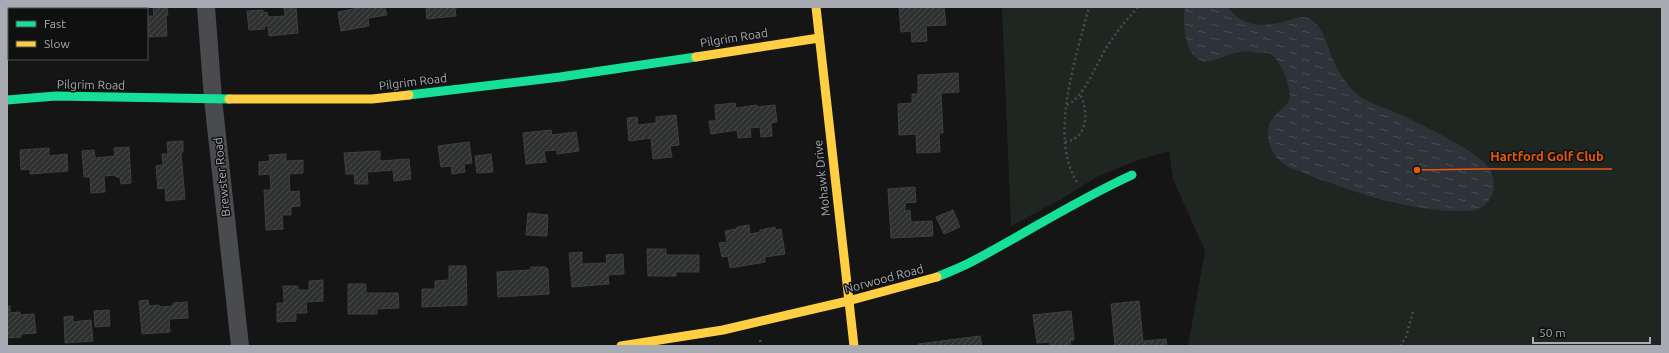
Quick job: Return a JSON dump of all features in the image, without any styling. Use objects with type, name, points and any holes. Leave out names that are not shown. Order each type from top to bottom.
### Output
[{"type":"street","name":"Brewster Road","points":[[206,7],[213,99],[240,346]]},
{"type":"street","name":"Mohawk Drive","points":[[816,7],[854,346]]},
{"type":"street","name":"Pilgrim Road","points":[[7,100],[56,96],[213,99],[372,99],[560,77],[819,38]]},
{"type":"street","name":"Norwood Road","points":[[621,346],[723,330],[910,286],[952,271],[990,252],[1090,195],[1132,175]]},
{"type":"path","points":[[1089,7],[1072,71],[1067,105],[1065,142],[1069,166],[1072,173],[1078,183],[1090,195]]},
{"type":"path","points":[[1067,105],[1073,102],[1080,94],[1094,68],[1119,29],[1138,7]]},
{"type":"path","points":[[1065,142],[1075,139],[1083,128],[1085,116],[1080,94]]},
{"type":"path","points":[[1400,346],[1407,333],[1413,312]]},
{"type":"path","points":[[760,340],[761,346]]},
{"type":"shaded area","points":[[1002,7],[1662,7],[1662,346],[1188,346],[1205,251],[1173,179],[1169,151],[1135,161],[1095,178],[1060,200],[1011,226]]},
{"type":"water","points":[[1185,7],[1227,7],[1240,19],[1262,25],[1302,17],[1314,21],[1325,39],[1338,70],[1353,90],[1369,102],[1403,116],[1460,145],[1483,161],[1489,168],[1492,175],[1494,186],[1493,194],[1484,206],[1475,210],[1451,211],[1430,209],[1388,201],[1347,189],[1288,167],[1276,157],[1270,147],[1268,136],[1269,125],[1277,113],[1287,105],[1290,97],[1288,84],[1279,63],[1269,53],[1239,52],[1210,61],[1198,59],[1193,54],[1187,42],[1184,27]]},
{"type":"building","points":[[108,7],[108,8],[94,8]]},
{"type":"building","points":[[153,7],[167,7],[167,36],[148,37],[148,16],[154,16]]},
{"type":"building","points":[[296,7],[298,33],[269,36],[268,26],[264,26],[265,29],[249,30],[247,11],[263,10],[263,13],[267,12],[268,17],[285,16],[284,8]]},
{"type":"building","points":[[364,7],[385,7],[387,15],[368,18],[369,26],[341,31],[338,12]]},
{"type":"building","points":[[426,7],[465,7],[455,8],[456,16],[427,19]]},
{"type":"building","points":[[899,7],[944,7],[946,25],[926,26],[927,41],[912,42],[911,31],[901,32]]},
{"type":"building","points":[[958,73],[959,92],[941,93],[943,133],[939,133],[940,152],[917,153],[916,134],[899,135],[898,104],[912,103],[912,94],[918,94],[918,75]]},
{"type":"building","points":[[735,103],[736,108],[757,105],[757,107],[775,105],[777,122],[771,123],[772,136],[761,137],[760,127],[750,128],[751,137],[738,138],[737,130],[711,134],[709,121],[716,121],[715,105]]},
{"type":"building","points":[[676,115],[679,145],[670,146],[672,157],[653,159],[651,138],[629,141],[627,118],[637,117],[638,125],[656,123],[656,117]]},
{"type":"building","points":[[551,130],[552,135],[576,132],[579,151],[557,154],[557,150],[544,151],[546,162],[526,164],[523,133]]},
{"type":"building","points":[[183,141],[183,152],[181,153],[185,199],[166,201],[165,188],[158,189],[156,166],[163,165],[162,154],[168,154],[167,142]]},
{"type":"building","points":[[469,142],[472,163],[464,164],[465,172],[452,174],[451,166],[441,167],[438,146]]},
{"type":"building","points":[[129,147],[131,183],[121,184],[120,177],[116,177],[116,175],[104,176],[105,192],[91,193],[90,177],[84,177],[82,151],[94,150],[95,158],[115,156],[114,148]]},
{"type":"building","points":[[49,148],[49,156],[67,154],[68,171],[30,174],[30,169],[21,170],[20,150]]},
{"type":"building","points":[[380,151],[380,161],[409,159],[411,179],[394,181],[393,170],[367,172],[368,184],[355,184],[354,174],[346,174],[344,153]]},
{"type":"building","points":[[286,154],[286,161],[303,160],[303,173],[289,174],[290,192],[299,191],[300,206],[291,207],[291,215],[282,215],[283,229],[266,230],[264,190],[271,190],[270,174],[259,175],[259,162],[270,161],[269,155]]},
{"type":"building","points":[[491,154],[493,172],[477,173],[475,156]]},
{"type":"building","points":[[915,187],[916,202],[905,203],[905,211],[910,210],[911,222],[932,221],[933,236],[891,238],[888,189]]},
{"type":"building","points":[[953,210],[960,227],[944,234],[936,217]]},
{"type":"building","points":[[528,213],[548,215],[547,236],[526,235]]},
{"type":"building","points":[[749,225],[750,234],[775,227],[776,230],[781,229],[785,254],[765,257],[765,262],[730,268],[728,256],[722,257],[719,243],[727,242],[725,231]]},
{"type":"building","points":[[647,249],[666,249],[666,255],[699,255],[699,272],[676,272],[676,276],[648,276]]},
{"type":"building","points":[[582,252],[582,264],[607,263],[606,255],[623,254],[624,274],[608,275],[609,284],[572,287],[569,253]]},
{"type":"building","points":[[449,266],[466,266],[467,305],[422,307],[422,289],[435,289],[435,281],[449,280]]},
{"type":"building","points":[[531,267],[545,267],[548,269],[549,294],[498,297],[497,272],[530,270]]},
{"type":"building","points":[[323,280],[323,301],[306,302],[307,313],[296,313],[296,321],[277,322],[277,303],[284,303],[283,286],[298,286],[298,290],[309,290],[309,281]]},
{"type":"building","points":[[348,284],[366,284],[366,293],[398,293],[399,308],[377,309],[377,314],[348,314]]},
{"type":"building","points":[[148,300],[149,306],[159,305],[159,307],[173,306],[173,303],[187,302],[188,318],[169,319],[170,332],[142,334],[139,301]]},
{"type":"building","points":[[1139,301],[1143,341],[1166,339],[1167,346],[1115,346],[1111,304]]},
{"type":"building","points":[[7,306],[10,306],[10,313],[20,312],[20,315],[34,314],[36,333],[21,334],[21,337],[7,338]]},
{"type":"building","points":[[109,310],[110,326],[95,327],[94,311]]},
{"type":"building","points":[[1071,311],[1074,340],[1070,341],[1071,346],[1049,346],[1050,342],[1037,343],[1033,315]]},
{"type":"building","points":[[73,316],[73,322],[91,320],[93,341],[65,343],[64,317]]},
{"type":"building","points":[[980,336],[982,346],[919,346],[918,344]]},
{"type":"traffic: fast","points":[[409,95],[560,77],[696,57]]},
{"type":"traffic: fast","points":[[7,100],[56,96],[229,99]]},
{"type":"traffic: fast","points":[[937,277],[969,263],[1091,195],[1132,175]]},
{"type":"traffic: slow","points":[[816,7],[854,346]]},
{"type":"traffic: slow","points":[[696,57],[819,38]]},
{"type":"traffic: slow","points":[[229,99],[372,99],[409,95]]},
{"type":"traffic: slow","points":[[621,346],[723,330],[848,301],[937,277]]},
{"type":"place","name":"Hartford Golf Club","points":[[1417,170]]}]
